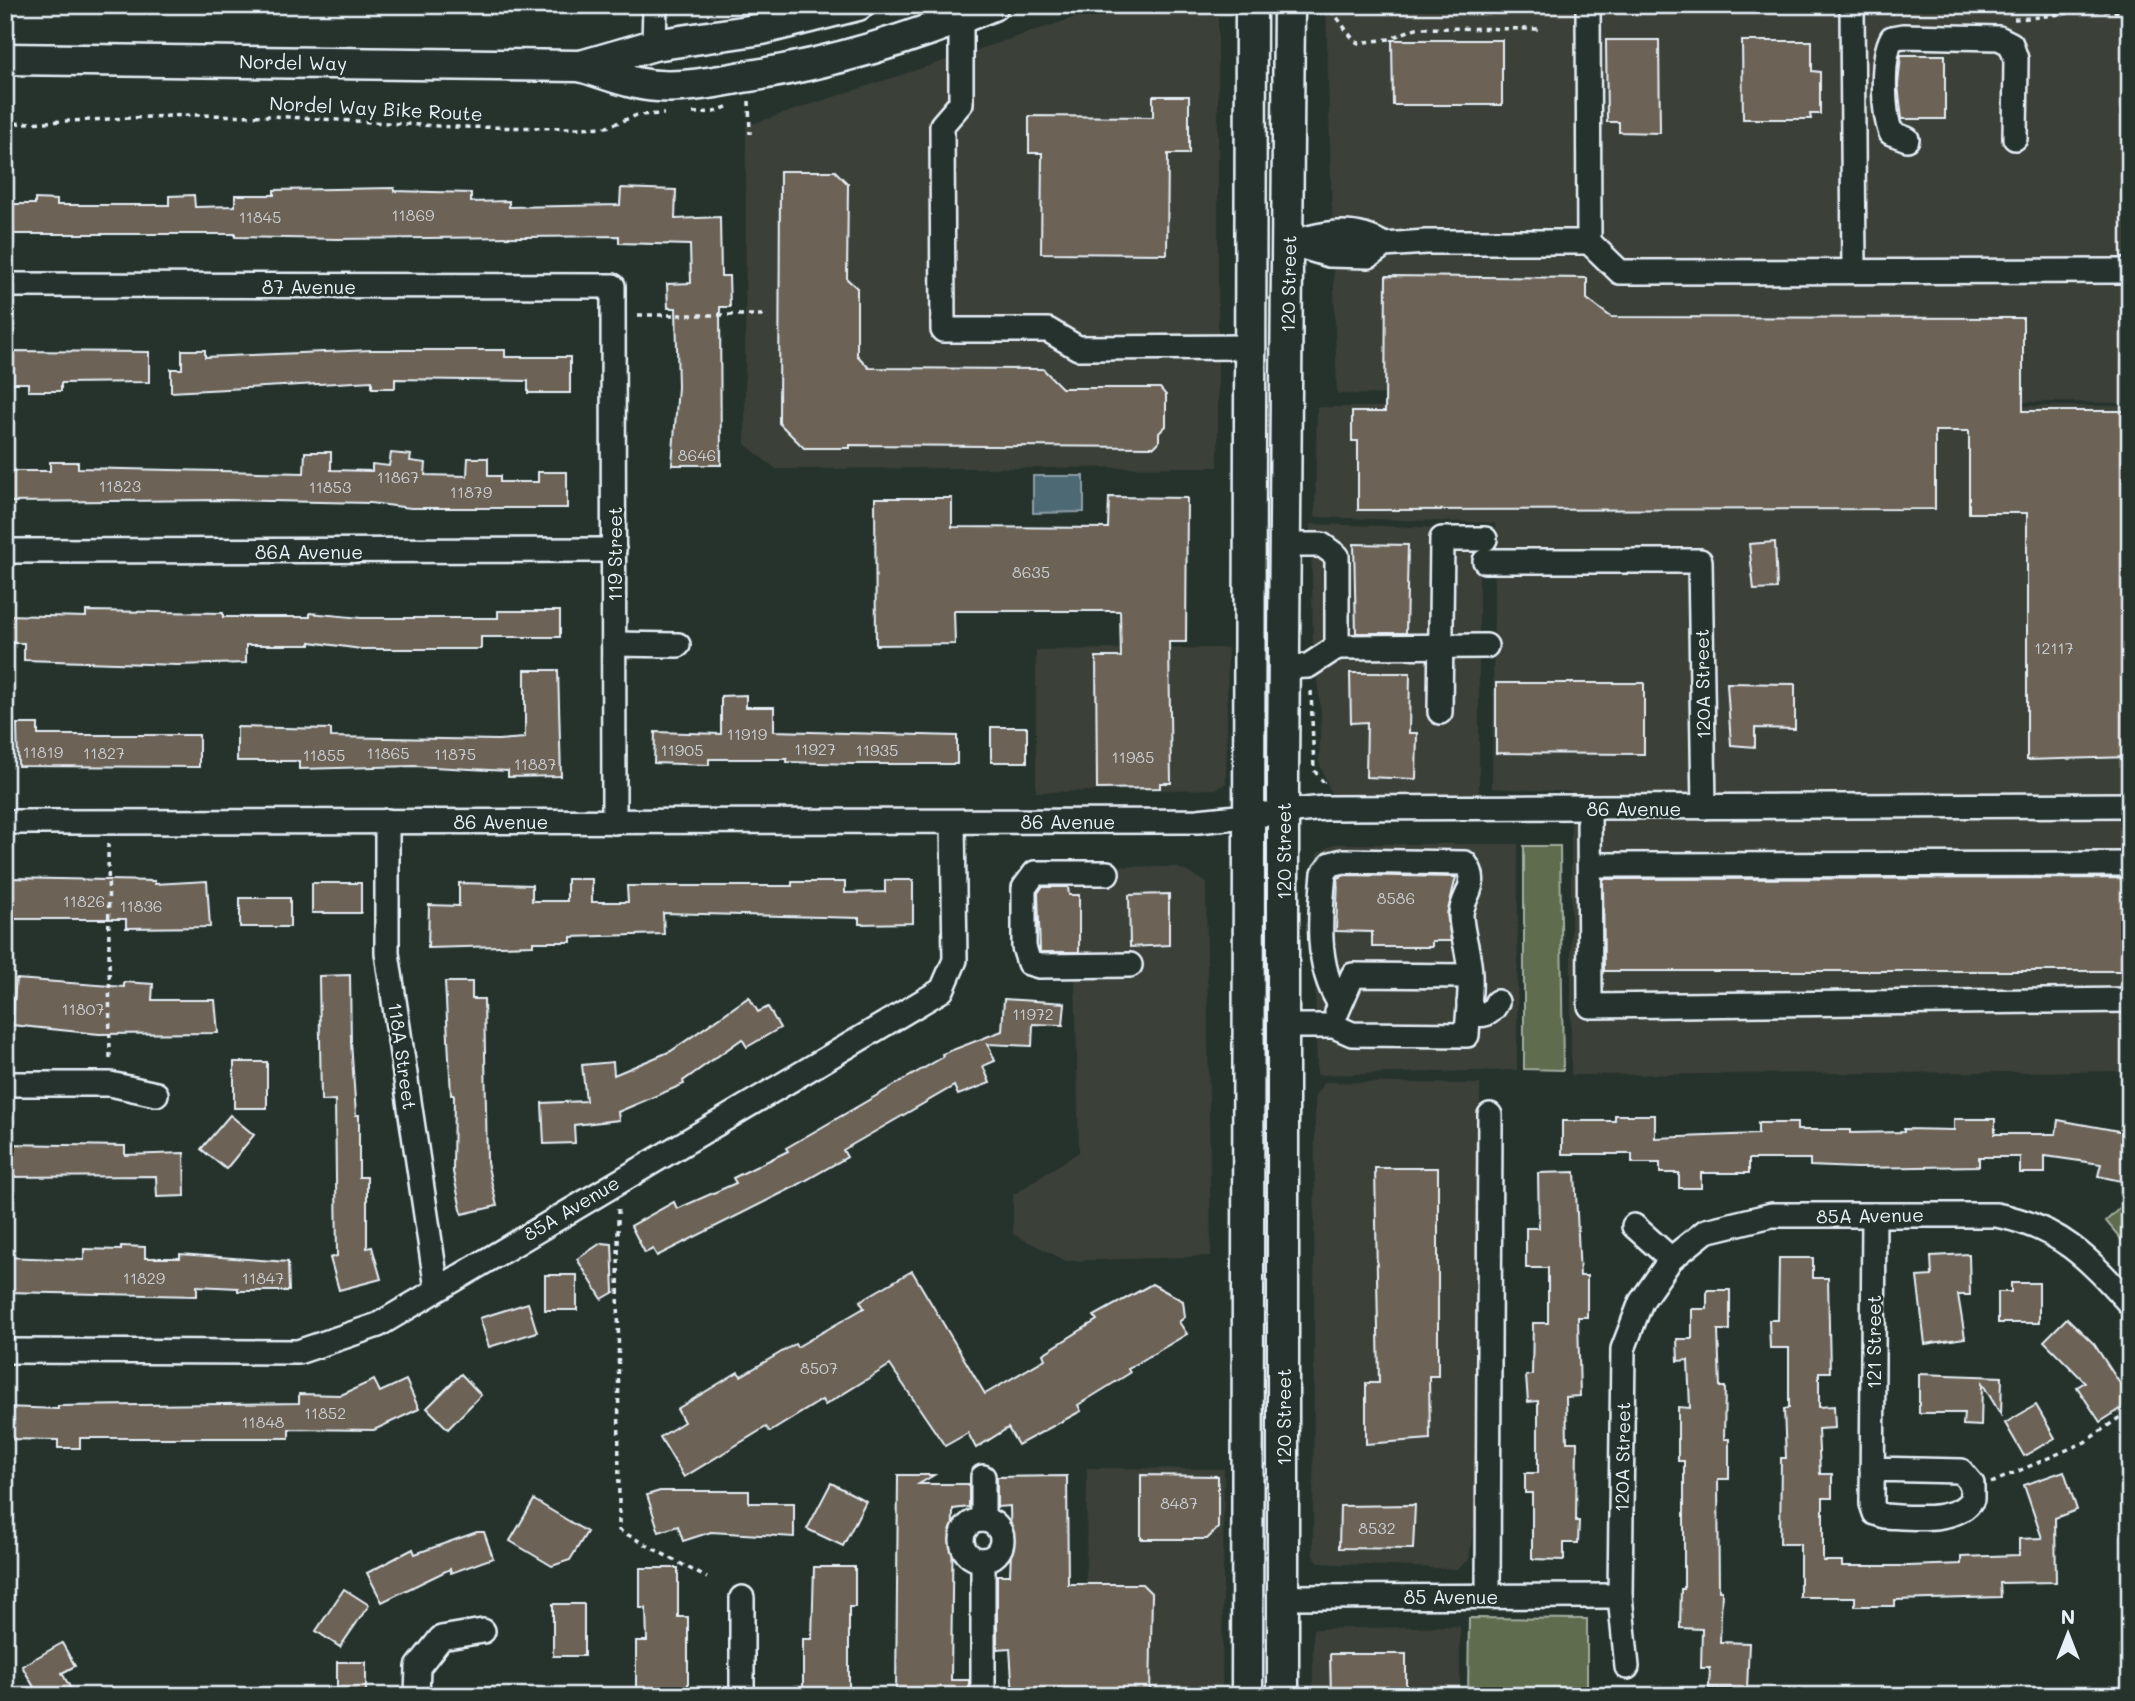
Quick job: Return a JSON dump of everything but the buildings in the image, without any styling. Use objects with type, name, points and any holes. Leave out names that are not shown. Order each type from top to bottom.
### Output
[{"type":"main road","name":"Nordel Way","points":[[580,66],[654,46],[762,29],[858,5]]},
{"type":"main road","name":"Nordel Way","points":[[5,59],[580,66],[656,86],[713,82],[786,71],[846,57],[961,19],[993,5]]},
{"type":"main road","name":"120 Street","points":[[1247,1696],[1251,5]]},
{"type":"main road","name":"120 Street","points":[[1283,1696],[1283,667],[1289,243],[1289,5]]},
{"type":"main road","points":[[1249,347],[1259,354],[1266,373],[1270,442],[1286,458]]},
{"type":"main road","points":[[1248,1432],[1270,1482],[1268,1587],[1282,1597]]},
{"type":"street","points":[[654,46],[655,5]]},
{"type":"street","points":[[1588,5],[1589,242]]},
{"type":"street","points":[[1852,5],[1854,271]]},
{"type":"street","points":[[961,19],[961,103],[942,125],[943,330],[1048,330],[1078,348],[1249,347]]},
{"type":"street","points":[[1907,139],[1891,134],[1886,120],[1886,49],[1892,38],[1903,36],[1999,38],[2011,44],[2016,59],[2015,138]]},
{"type":"street","points":[[1289,243],[1329,254],[1369,256],[1384,245],[1589,242],[1620,272],[2130,271]]},
{"type":"street","name":"87 Avenue","points":[[5,285],[613,286]]},
{"type":"street","name":"119 Street","points":[[613,286],[614,822]]},
{"type":"street","name":"120A Street","points":[[1441,647],[1442,539],[1485,550],[1700,561],[1704,807]]},
{"type":"street","points":[[1284,545],[1322,545],[1336,556],[1338,647]]},
{"type":"street","name":"86A Avenue","points":[[5,551],[614,550]]},
{"type":"street","points":[[614,644],[678,645]]},
{"type":"street","points":[[1283,667],[1308,666],[1338,647],[1486,646]]},
{"type":"street","points":[[1440,712],[1441,647]]},
{"type":"street","name":"86 Avenue","points":[[5,822],[1198,821],[1324,808],[2130,805]]},
{"type":"street","points":[[1589,808],[1590,1006],[2130,1000]]},
{"type":"street","name":"118A Street","points":[[387,821],[387,953],[437,1289]]},
{"type":"street","name":"85A Avenue","points":[[5,1351],[298,1352],[377,1325],[942,990],[955,960],[953,822]]},
{"type":"street","points":[[1283,1026],[1334,1026],[1352,1034],[1467,1035],[1469,967],[1476,938],[1471,871],[1465,863],[1343,861],[1331,864],[1324,873],[1322,954],[1330,988],[1339,1002]]},
{"type":"street","points":[[1590,865],[2130,864]]},
{"type":"street","points":[[1107,873],[1035,873],[1024,888],[1024,947],[1029,963],[1039,966],[1130,965]]},
{"type":"street","points":[[1334,1026],[1339,1002],[1353,975],[1469,967]]},
{"type":"street","points":[[1469,1003],[1476,1014],[1482,1015],[1493,1010],[1497,1002]]},
{"type":"street","points":[[5,1084],[110,1084],[156,1094]]},
{"type":"street","points":[[1489,1596],[1490,1115]]},
{"type":"street","name":"85A Avenue","points":[[1671,1259],[1706,1231],[1772,1215],[1996,1215],[2021,1219],[2050,1231],[2082,1252],[2130,1304]]},
{"type":"street","name":"121 Street","points":[[1872,1469],[1874,1215]]},
{"type":"street","points":[[1634,1226],[1671,1259]]},
{"type":"street","name":"120A Street","points":[[1627,1667],[1620,1596],[1623,1349],[1641,1301],[1671,1259]]},
{"type":"street","points":[[983,1477],[983,1520],[966,1528],[962,1541],[967,1553],[983,1560],[983,1696]]},
{"type":"street","name":"85 Avenue","points":[[1282,1597],[1620,1596]]},
{"type":"street","points":[[742,1598],[742,1696]]},
{"type":"street","points":[[417,1696],[418,1667],[441,1638],[483,1631]]},
{"type":"path","points":[[1322,5],[1339,17],[1350,37],[1358,43],[1389,39],[1416,28],[1541,29]]},
{"type":"path","points":[[1781,5],[1805,7]]},
{"type":"path","points":[[749,99],[750,134]]},
{"type":"path","points":[[688,113],[714,112],[731,106]]},
{"type":"path","name":"Nordel Way Bike Route","points":[[5,124],[66,123],[116,117],[218,115],[454,127],[576,128],[607,127],[637,115],[675,113]]},
{"type":"path","points":[[638,315],[766,315]]},
{"type":"path","points":[[1311,688],[1314,770],[1323,782],[1323,788]]},
{"type":"path","points":[[108,839],[110,1058]]},
{"type":"path","points":[[618,1204],[619,1530],[707,1578]]},
{"type":"path","points":[[1986,1485],[2085,1442],[2130,1410]]},
{"type":"shaded area","points":[[617,5],[683,5],[617,14]]},
{"type":"shaded area","points":[[1113,5],[1218,5],[1218,467],[776,469],[745,444],[746,126]]},
{"type":"shaded area","points":[[1326,5],[2130,5],[2130,403],[1337,394]]},
{"type":"shaded area","points":[[2130,406],[2130,1071],[1571,1075],[1571,792],[1492,788],[1495,523],[1315,517],[1317,407]]},
{"type":"shaded area","points":[[1311,524],[1479,529],[1479,795],[1332,796],[1319,762],[1321,712],[1313,647]]},
{"type":"shaded area","points":[[1228,648],[1226,783],[1216,789],[1036,792],[1036,650]]},
{"type":"shaded area","points":[[1334,844],[1518,844],[1517,1070],[1317,1075],[1313,882],[1317,854]]},
{"type":"shaded area","points":[[1033,865],[1177,867],[1206,882],[1211,1256],[1066,1261],[1013,1234],[1013,1195],[1079,1152],[1075,973],[1026,970],[1011,940],[1018,891]]},
{"type":"shaded area","points":[[1325,1082],[1480,1084],[1478,1497],[1469,1560],[1457,1569],[1320,1563],[1313,1556],[1315,1095]]},
{"type":"shaded area","points":[[1087,1468],[1224,1469],[1222,1696],[1085,1696]]},
{"type":"shaded area","points":[[1460,1626],[1460,1696],[1313,1696],[1313,1629]]},
{"type":"green space","points":[[1524,846],[1560,846],[1563,1070],[1524,1069]]},
{"type":"green space","points":[[2130,1198],[2130,1250],[2106,1221]]},
{"type":"green space","points":[[1469,1618],[1587,1619],[1587,1696],[1468,1696]]},
{"type":"water","points":[[1033,476],[1084,476],[1084,512],[1033,513]]}]
